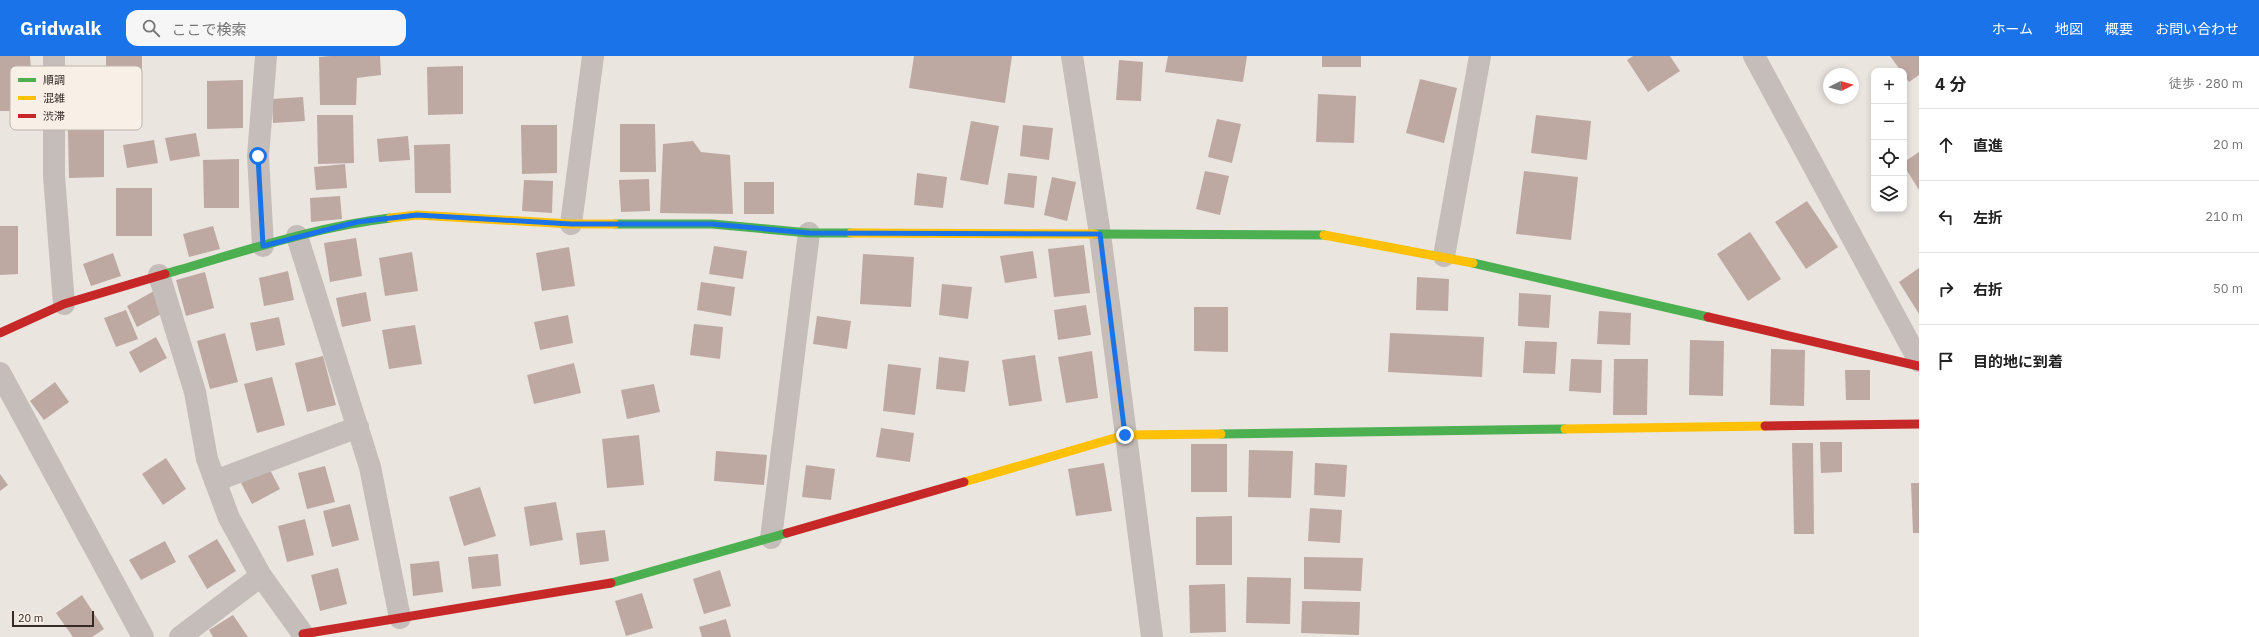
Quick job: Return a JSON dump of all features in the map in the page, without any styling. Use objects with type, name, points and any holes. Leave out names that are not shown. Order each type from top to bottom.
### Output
[{"type":"street","points":[[263,246],[258,156],[266,56]]},
{"type":"street","points":[[571,224],[593,56]]},
{"type":"street","points":[[1072,56],[1100,234],[1152,637]]},
{"type":"street","points":[[1444,256],[1480,56]]},
{"type":"street","points":[[1754,56],[1919,361]]},
{"type":"street","points":[[54,130],[54,176],[64,304]]},
{"type":"street","points":[[0,333],[64,304],[159,275],[297,236],[357,222],[417,215],[571,224],[712,224],[809,233],[1320,234],[1444,256],[1919,366]]},
{"type":"street","points":[[771,538],[809,233]]},
{"type":"street","points":[[297,236],[370,467],[400,618]]},
{"type":"street","points":[[159,275],[195,392],[207,459],[229,518],[261,576],[304,635],[624,581],[1125,435],[1919,424]]},
{"type":"street","points":[[0,372],[143,637]]},
{"type":"street","points":[[215,481],[358,427]]},
{"type":"street","points":[[180,637],[261,576]]},
{"type":"building","points":[[0,56],[30,56],[31,66],[10,66],[10,111],[0,111]]},
{"type":"building","points":[[106,56],[142,56],[142,66],[106,66]]},
{"type":"building","points":[[380,56],[381,75],[357,78],[356,105],[320,105],[319,57]]},
{"type":"building","points":[[914,56],[1012,56],[1005,103],[909,88]]},
{"type":"building","points":[[1168,56],[1247,56],[1243,82],[1165,72]]},
{"type":"building","points":[[1322,56],[1361,56],[1361,67],[1322,67]]},
{"type":"building","points":[[1633,56],[1670,56],[1680,71],[1648,92],[1627,60]]},
{"type":"building","points":[[1890,56],[1919,56],[1919,75],[1909,82],[1907,79],[1907,68],[1899,68]]},
{"type":"building","points":[[1119,60],[1143,62],[1141,101],[1116,100]]},
{"type":"building","points":[[463,66],[463,114],[428,115],[427,67]]},
{"type":"building","points":[[1420,79],[1457,88],[1444,143],[1406,133]]},
{"type":"building","points":[[243,80],[243,128],[207,129],[207,81]]},
{"type":"building","points":[[1318,94],[1356,96],[1354,143],[1316,142]]},
{"type":"building","points":[[303,97],[305,121],[273,123],[272,99]]},
{"type":"building","points":[[317,115],[353,115],[354,163],[318,164]]},
{"type":"building","points":[[1536,115],[1591,121],[1587,160],[1531,153]]},
{"type":"building","points":[[1217,119],[1241,124],[1232,163],[1208,157]]},
{"type":"building","points":[[971,121],[999,126],[988,185],[960,180]]},
{"type":"building","points":[[620,124],[655,124],[656,172],[620,172]]},
{"type":"building","points":[[521,125],[557,125],[557,173],[522,174]]},
{"type":"building","points":[[1023,125],[1053,128],[1049,160],[1020,156]]},
{"type":"building","points":[[68,130],[104,130],[104,177],[69,178]]},
{"type":"building","points":[[196,133],[200,156],[170,161],[165,138]]},
{"type":"building","points":[[408,136],[410,160],[379,162],[377,139]]},
{"type":"building","points":[[154,140],[158,163],[127,168],[123,145]]},
{"type":"building","points":[[693,141],[701,152],[730,155],[733,214],[660,213],[663,144]]},
{"type":"building","points":[[450,144],[451,193],[415,193],[414,145]]},
{"type":"building","points":[[1919,152],[1919,190],[1907,171],[1907,160]]},
{"type":"building","points":[[239,159],[239,208],[204,208],[203,160]]},
{"type":"building","points":[[345,164],[347,188],[316,190],[314,167]]},
{"type":"building","points":[[1205,171],[1229,176],[1220,215],[1196,209]]},
{"type":"building","points":[[1524,171],[1578,177],[1571,240],[1516,234]]},
{"type":"building","points":[[917,173],[947,177],[943,208],[914,205]]},
{"type":"building","points":[[1008,173],[1037,176],[1034,208],[1004,204]]},
{"type":"building","points":[[1052,177],[1076,182],[1067,221],[1044,215]]},
{"type":"building","points":[[649,179],[650,211],[621,212],[619,180]]},
{"type":"building","points":[[524,180],[553,181],[552,213],[522,211]]},
{"type":"building","points":[[744,182],[774,182],[774,214],[744,214]]},
{"type":"building","points":[[116,188],[152,188],[152,236],[116,236]]},
{"type":"building","points":[[340,196],[342,219],[311,222],[310,198]]},
{"type":"building","points":[[1807,201],[1838,247],[1806,269],[1775,222]]},
{"type":"building","points":[[0,226],[18,226],[18,274],[0,275]]},
{"type":"building","points":[[213,226],[220,249],[189,257],[183,234]]},
{"type":"building","points":[[1750,232],[1781,279],[1748,301],[1717,254]]},
{"type":"building","points":[[356,238],[362,276],[330,282],[324,243]]},
{"type":"building","points":[[1084,245],[1090,293],[1054,297],[1048,249]]},
{"type":"building","points":[[714,246],[747,251],[743,279],[709,274]]},
{"type":"building","points":[[569,247],[575,286],[542,291],[536,253]]},
{"type":"building","points":[[1033,251],[1037,278],[1005,283],[1000,256]]},
{"type":"building","points":[[412,252],[418,291],[385,296],[379,258]]},
{"type":"building","points":[[113,253],[121,276],[91,286],[83,264]]},
{"type":"building","points":[[863,254],[914,257],[911,307],[860,304]]},
{"type":"building","points":[[1919,268],[1919,314],[1899,282]]},
{"type":"building","points":[[288,271],[294,300],[264,306],[259,278]]},
{"type":"building","points":[[205,272],[214,308],[186,316],[176,280]]},
{"type":"building","points":[[1417,277],[1449,279],[1448,311],[1416,310]]},
{"type":"building","points":[[701,282],[735,287],[731,316],[697,310]]},
{"type":"building","points":[[942,284],[972,287],[968,319],[939,315]]},
{"type":"building","points":[[154,291],[165,312],[137,327],[127,306]]},
{"type":"building","points":[[366,292],[371,321],[342,327],[336,298]]},
{"type":"building","points":[[1519,293],[1551,295],[1549,328],[1518,326]]},
{"type":"building","points":[[1086,305],[1091,335],[1058,340],[1054,310]]},
{"type":"building","points":[[1194,307],[1228,307],[1228,352],[1194,351]]},
{"type":"building","points":[[126,310],[138,339],[116,347],[104,318]]},
{"type":"building","points":[[1599,311],[1631,313],[1630,345],[1597,344]]},
{"type":"building","points":[[568,315],[573,343],[540,350],[534,322]]},
{"type":"building","points":[[817,316],[851,321],[847,349],[813,344]]},
{"type":"building","points":[[279,317],[285,345],[256,351],[250,323]]},
{"type":"building","points":[[694,324],[723,327],[720,359],[690,355]]},
{"type":"building","points":[[415,325],[422,364],[389,369],[382,330]]},
{"type":"building","points":[[225,333],[238,382],[210,389],[197,341]]},
{"type":"building","points":[[1390,333],[1484,337],[1482,377],[1388,372]]},
{"type":"building","points":[[156,337],[167,358],[140,373],[129,352]]},
{"type":"building","points":[[1690,340],[1724,341],[1723,396],[1689,395]]},
{"type":"building","points":[[1525,341],[1557,342],[1555,374],[1523,373]]},
{"type":"building","points":[[1771,349],[1805,350],[1804,406],[1770,405]]},
{"type":"building","points":[[1092,351],[1098,398],[1066,403],[1058,357]]},
{"type":"building","points":[[1035,355],[1042,401],[1009,406],[1002,360]]},
{"type":"building","points":[[323,356],[336,405],[307,412],[295,363]]},
{"type":"building","points":[[939,357],[969,361],[965,392],[936,389]]},
{"type":"building","points":[[1571,359],[1602,360],[1601,393],[1569,391]]},
{"type":"building","points":[[1614,359],[1648,359],[1647,415],[1613,415]]},
{"type":"building","points":[[574,363],[581,393],[534,404],[527,375]]},
{"type":"building","points":[[888,364],[921,368],[915,415],[883,411]]},
{"type":"building","points":[[1845,370],[1870,370],[1870,400],[1846,400]]},
{"type":"building","points":[[272,377],[285,425],[257,433],[244,384]]},
{"type":"building","points":[[55,382],[69,402],[44,420],[30,401]]},
{"type":"building","points":[[654,384],[660,412],[627,419],[621,390]]},
{"type":"building","points":[[881,428],[914,433],[910,462],[876,457]]},
{"type":"building","points":[[639,435],[644,485],[607,488],[602,439]]},
{"type":"building","points":[[1820,442],[1842,442],[1842,472],[1821,473]]},
{"type":"building","points":[[1792,443],[1813,443],[1814,534],[1794,534]]},
{"type":"building","points":[[1191,444],[1227,444],[1227,492],[1191,492]]},
{"type":"building","points":[[1249,450],[1293,451],[1291,498],[1248,497]]},
{"type":"building","points":[[716,451],[767,455],[764,485],[714,481]]},
{"type":"building","points":[[166,458],[186,489],[163,505],[142,474]]},
{"type":"building","points":[[1104,463],[1112,511],[1076,516],[1068,469]]},
{"type":"building","points":[[1315,463],[1347,465],[1345,497],[1314,495]]},
{"type":"building","points":[[806,465],[835,469],[831,500],[802,497]]},
{"type":"building","points":[[325,466],[335,502],[307,509],[298,473]]},
{"type":"building","points":[[269,468],[280,489],[252,504],[241,483]]},
{"type":"building","points":[[0,474],[8,485],[0,491]]},
{"type":"building","points":[[1911,483],[1919,483],[1919,533],[1913,533]]},
{"type":"building","points":[[480,487],[496,536],[464,546],[449,497]]},
{"type":"building","points":[[556,502],[563,540],[530,546],[524,507]]},
{"type":"building","points":[[350,504],[359,540],[332,547],[323,511]]},
{"type":"building","points":[[1310,508],[1342,510],[1340,543],[1308,541]]},
{"type":"building","points":[[1232,516],[1232,565],[1196,565],[1196,517]]},
{"type":"building","points":[[305,519],[314,555],[287,562],[278,526]]},
{"type":"building","points":[[605,530],[609,561],[580,565],[576,533]]},
{"type":"building","points":[[217,539],[236,571],[207,589],[188,556]]},
{"type":"building","points":[[165,541],[176,562],[141,580],[129,560]]},
{"type":"building","points":[[498,554],[501,586],[472,589],[468,557]]},
{"type":"building","points":[[1304,557],[1363,558],[1361,591],[1304,589]]},
{"type":"building","points":[[439,561],[443,592],[413,596],[410,564]]},
{"type":"building","points":[[338,568],[347,604],[320,611],[311,575]]},
{"type":"building","points":[[720,570],[731,606],[704,614],[693,579]]},
{"type":"building","points":[[1247,577],[1291,578],[1290,624],[1246,623]]},
{"type":"building","points":[[1225,584],[1226,632],[1190,633],[1189,585]]},
{"type":"building","points":[[642,593],[653,628],[626,636],[615,601]]},
{"type":"building","points":[[82,595],[104,629],[92,637],[73,637],[56,613]]},
{"type":"building","points":[[1302,601],[1360,602],[1359,635],[1301,633]]},
{"type":"building","points":[[233,615],[248,637],[213,637],[209,630]]},
{"type":"building","points":[[726,619],[731,637],[702,637],[699,627]]},
{"type":"traffic: fast","points":[[165,274],[304,234],[361,222],[390,218]]},
{"type":"traffic: fast","points":[[615,224],[712,224],[809,233],[851,233]]},
{"type":"traffic: fast","points":[[1095,234],[1324,235]]},
{"type":"traffic: fast","points":[[1473,263],[1708,317]]},
{"type":"traffic: fast","points":[[1221,434],[1565,429]]},
{"type":"traffic: fast","points":[[611,583],[787,533]]},
{"type":"traffic: slow","points":[[390,218],[417,215],[571,224],[615,224]]},
{"type":"traffic: slow","points":[[851,233],[1095,234]]},
{"type":"traffic: slow","points":[[1324,235],[1473,263]]},
{"type":"traffic: slow","points":[[1565,429],[1765,426]]},
{"type":"traffic: slow","points":[[964,482],[1125,435],[1221,434]]},
{"type":"traffic: jam","points":[[0,333],[64,304],[165,274]]},
{"type":"traffic: jam","points":[[1708,317],[1919,366]]},
{"type":"traffic: jam","points":[[1765,426],[1919,424]]},
{"type":"traffic: jam","points":[[787,533],[964,482]]},
{"type":"traffic: jam","points":[[303,634],[611,583]]},
{"type":"route","points":[[258,156],[263,246],[297,236],[357,222],[417,215],[571,224],[712,224],[809,233],[1100,234],[1125,435]]}]
